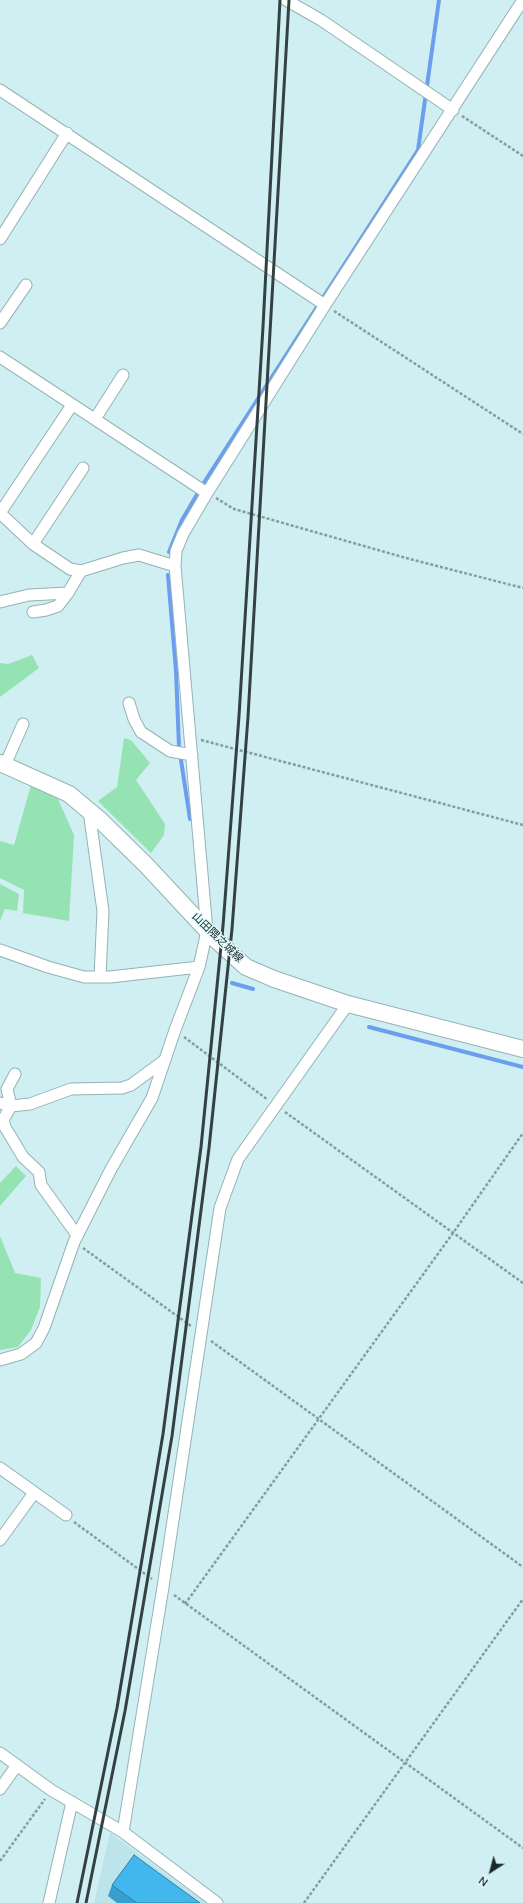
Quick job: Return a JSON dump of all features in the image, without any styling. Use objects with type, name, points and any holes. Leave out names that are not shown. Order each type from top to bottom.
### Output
[{"type":"main road","name":"山田隈之城線","points":[[2,764],[69,794],[146,865],[207,931],[246,967],[274,980],[348,1004],[523,1049]]},
{"type":"street","points":[[286,0],[321,20],[453,110]]},
{"type":"street","points":[[0,1360],[21,1354],[36,1343],[44,1328],[75,1239],[111,1168],[152,1098],[175,1030],[199,967],[207,931],[184,753],[190,737],[175,566],[176,551],[203,490],[321,303],[453,110],[523,0]]},
{"type":"street","points":[[0,90],[67,133],[321,303]]},
{"type":"street","points":[[0,239],[67,133]]},
{"type":"street","points":[[0,323],[26,285]]},
{"type":"street","points":[[0,357],[203,490]]},
{"type":"street","points":[[95,419],[123,375]]},
{"type":"street","points":[[72,404],[0,513],[33,544],[70,569],[81,571],[138,555],[175,566]]},
{"type":"street","points":[[33,544],[82,468]]},
{"type":"street","points":[[33,612],[58,606],[68,593],[81,571]]},
{"type":"street","points":[[0,602],[29,595],[68,593]]},
{"type":"street","points":[[130,703],[134,719],[142,732],[170,751],[184,753]]},
{"type":"street","points":[[2,764],[23,724]]},
{"type":"street","points":[[89,811],[103,912],[100,977]]},
{"type":"street","points":[[0,950],[48,967],[84,977],[100,977],[199,967]]},
{"type":"street","points":[[123,1832],[163,1587],[220,1208],[238,1159],[348,1004]]},
{"type":"street","points":[[5,1104],[30,1104],[71,1089],[122,1088],[132,1085],[165,1060]]},
{"type":"street","points":[[15,1074],[7,1089],[4,1120],[5,1127],[22,1157],[39,1172],[41,1185],[75,1239]]},
{"type":"street","points":[[0,1468],[66,1515]]},
{"type":"street","points":[[0,1540],[34,1493]]},
{"type":"street","points":[[0,1753],[51,1790],[123,1832],[217,1903]]},
{"type":"street","points":[[0,1789],[17,1765]]},
{"type":"street","points":[[49,1903],[72,1802]]},
{"type":"path","points":[[453,110],[523,156]]},
{"type":"path","points":[[321,303],[523,434]]},
{"type":"path","points":[[203,490],[234,509],[406,558],[523,588]]},
{"type":"path","points":[[190,737],[523,825]]},
{"type":"path","points":[[175,1030],[275,1105],[523,1283]]},
{"type":"path","points":[[185,1604],[453,1233],[523,1133]]},
{"type":"path","points":[[75,1239],[201,1334],[523,1567]]},
{"type":"path","points":[[66,1515],[185,1604],[406,1762],[523,1848]]},
{"type":"path","points":[[304,1903],[523,1599]]},
{"type":"path","points":[[0,1861],[51,1790]]},
{"type":"shaded area","points":[[110,1833],[206,1903],[94,1903]]},
{"type":"green space","points":[[32,655],[39,668],[0,697],[0,663],[8,664]]},
{"type":"green space","points":[[124,738],[131,740],[150,763],[136,780],[165,824],[164,835],[151,853],[98,801],[117,787]]},
{"type":"green space","points":[[31,785],[58,799],[74,835],[69,921],[23,913],[24,890],[0,878],[0,841],[14,845]]},
{"type":"green space","points":[[0,884],[19,894],[17,911],[5,909],[0,921]]},
{"type":"green space","points":[[16,1166],[26,1176],[0,1206],[0,1183]]},
{"type":"green space","points":[[0,1236],[15,1273],[41,1278],[40,1307],[31,1330],[18,1347],[0,1350]]},
{"type":"building","points":[[134,1855],[200,1903],[137,1903],[112,1885]]},
{"type":"waterway","points":[[169,552],[182,520],[205,481],[418,150],[439,0]]},
{"type":"waterway","points":[[168,575],[176,671],[179,747],[190,819]]},
{"type":"waterway","points":[[232,983],[253,989]]},
{"type":"waterway","points":[[369,1027],[523,1067]]},
{"type":"railway","points":[[77,1903],[117,1708],[163,1434],[201,1147],[223,926],[239,716],[263,327],[280,0]]},
{"type":"railway","points":[[86,1903],[125,1711],[172,1436],[209,1148],[232,929],[248,717],[289,0]]}]
